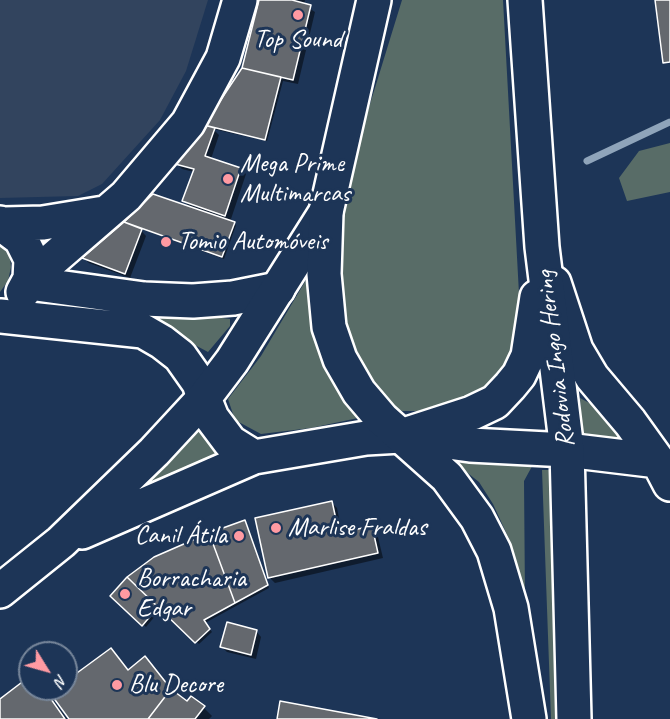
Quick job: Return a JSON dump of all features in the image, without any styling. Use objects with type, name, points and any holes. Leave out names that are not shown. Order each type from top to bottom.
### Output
[{"type":"main road","points":[[0,314],[18,298],[30,281],[140,181],[188,123],[223,58],[240,0]]},
{"type":"main road","points":[[374,0],[326,212],[324,274],[329,327],[340,359],[359,392],[382,419],[447,477],[477,518],[494,551],[511,608],[529,719]]},
{"type":"main road","name":"Rodovia Ingo Hering","points":[[525,0],[542,247],[567,450],[573,719]]},
{"type":"main road","points":[[0,591],[61,542],[154,452],[204,398],[232,362],[326,212]]},
{"type":"main road","points":[[2,223],[43,223],[104,213]]},
{"type":"main road","points":[[2,223],[21,239],[31,259],[30,281]]},
{"type":"main road","points":[[401,436],[495,402],[519,375],[528,356],[535,320],[542,247]]},
{"type":"main road","points":[[542,247],[576,350],[591,377],[664,473]]},
{"type":"main road","points":[[30,281],[144,299],[193,301],[233,298],[278,289]]},
{"type":"main road","points":[[0,314],[143,331],[180,356],[199,383],[212,418],[230,442],[254,457]]},
{"type":"main road","points":[[61,542],[254,457],[366,438],[401,436],[470,445],[567,450],[664,473]]},
{"type":"shaded area","points":[[0,0],[208,0],[186,71],[160,120],[102,184],[78,196],[0,198]]},
{"type":"green space","points":[[402,0],[503,0],[520,312],[518,334],[500,375],[479,394],[453,405],[424,411],[402,411],[381,397],[350,345],[337,304],[338,208]]},
{"type":"green space","points":[[670,143],[670,192],[627,201],[619,178],[639,151]]},
{"type":"green space","points":[[0,243],[10,257],[11,267],[8,281],[0,292]]},
{"type":"green space","points":[[306,280],[313,327],[337,386],[358,418],[311,428],[261,434],[235,420],[228,399],[261,356]]},
{"type":"green space","points":[[48,295],[230,319],[230,326],[208,352],[152,322],[31,310]]},
{"type":"green space","points":[[580,398],[595,406],[623,442],[595,436],[582,436]]},
{"type":"green space","points":[[201,425],[230,453],[111,508],[168,462]]},
{"type":"green space","points":[[536,459],[524,481],[525,598],[510,541],[493,504],[479,482],[455,463]]},
{"type":"green space","points":[[542,470],[552,470],[564,719],[551,719]]},
{"type":"building","points":[[259,0],[292,0],[311,5],[293,80],[242,68]]},
{"type":"building","points":[[655,0],[670,0],[670,62],[663,63]]},
{"type":"building","points":[[242,68],[281,77],[265,140],[204,125]]},
{"type":"building","points":[[204,125],[215,128],[205,156],[241,168],[225,216],[182,201],[194,169],[175,164]]},
{"type":"building","points":[[153,194],[235,222],[222,257],[124,222]]},
{"type":"building","points":[[124,222],[142,229],[125,274],[82,258]]},
{"type":"building","points":[[332,501],[339,533],[372,526],[378,553],[268,578],[255,518]]},
{"type":"building","points":[[245,520],[268,585],[235,603],[209,533]]},
{"type":"building","points":[[209,533],[235,603],[204,620],[210,629],[195,643],[127,577],[154,557]]},
{"type":"building","points":[[127,577],[158,607],[142,626],[110,596]]},
{"type":"building","points":[[227,622],[257,630],[251,655],[220,647]]},
{"type":"building","name":"Blu Decore","points":[[111,648],[128,670],[145,656],[171,689],[148,719],[69,719],[56,701],[78,701],[78,672]]},
{"type":"building","points":[[18,685],[18,701],[52,701],[65,719],[0,719],[0,699]]},
{"type":"building","points":[[171,689],[187,701],[191,696],[205,706],[195,719],[148,719]]},
{"type":"building","points":[[280,701],[377,719],[277,719]]},
{"type":"waterway","points":[[587,161],[670,122]]},
{"type":"place","name":"Top Sound","points":[[298,15]]},
{"type":"place","name":"Mega Prime Multimarcas","points":[[228,179]]},
{"type":"place","name":"Tomio Automóveis","points":[[166,242]]},
{"type":"place","name":"Marlise Fraldas","points":[[276,528]]},
{"type":"place","name":"Canil Átila","points":[[239,536]]},
{"type":"place","name":"Borracharia Edgar","points":[[125,594]]},
{"type":"place","name":"Blu Decore","points":[[117,685]]}]
